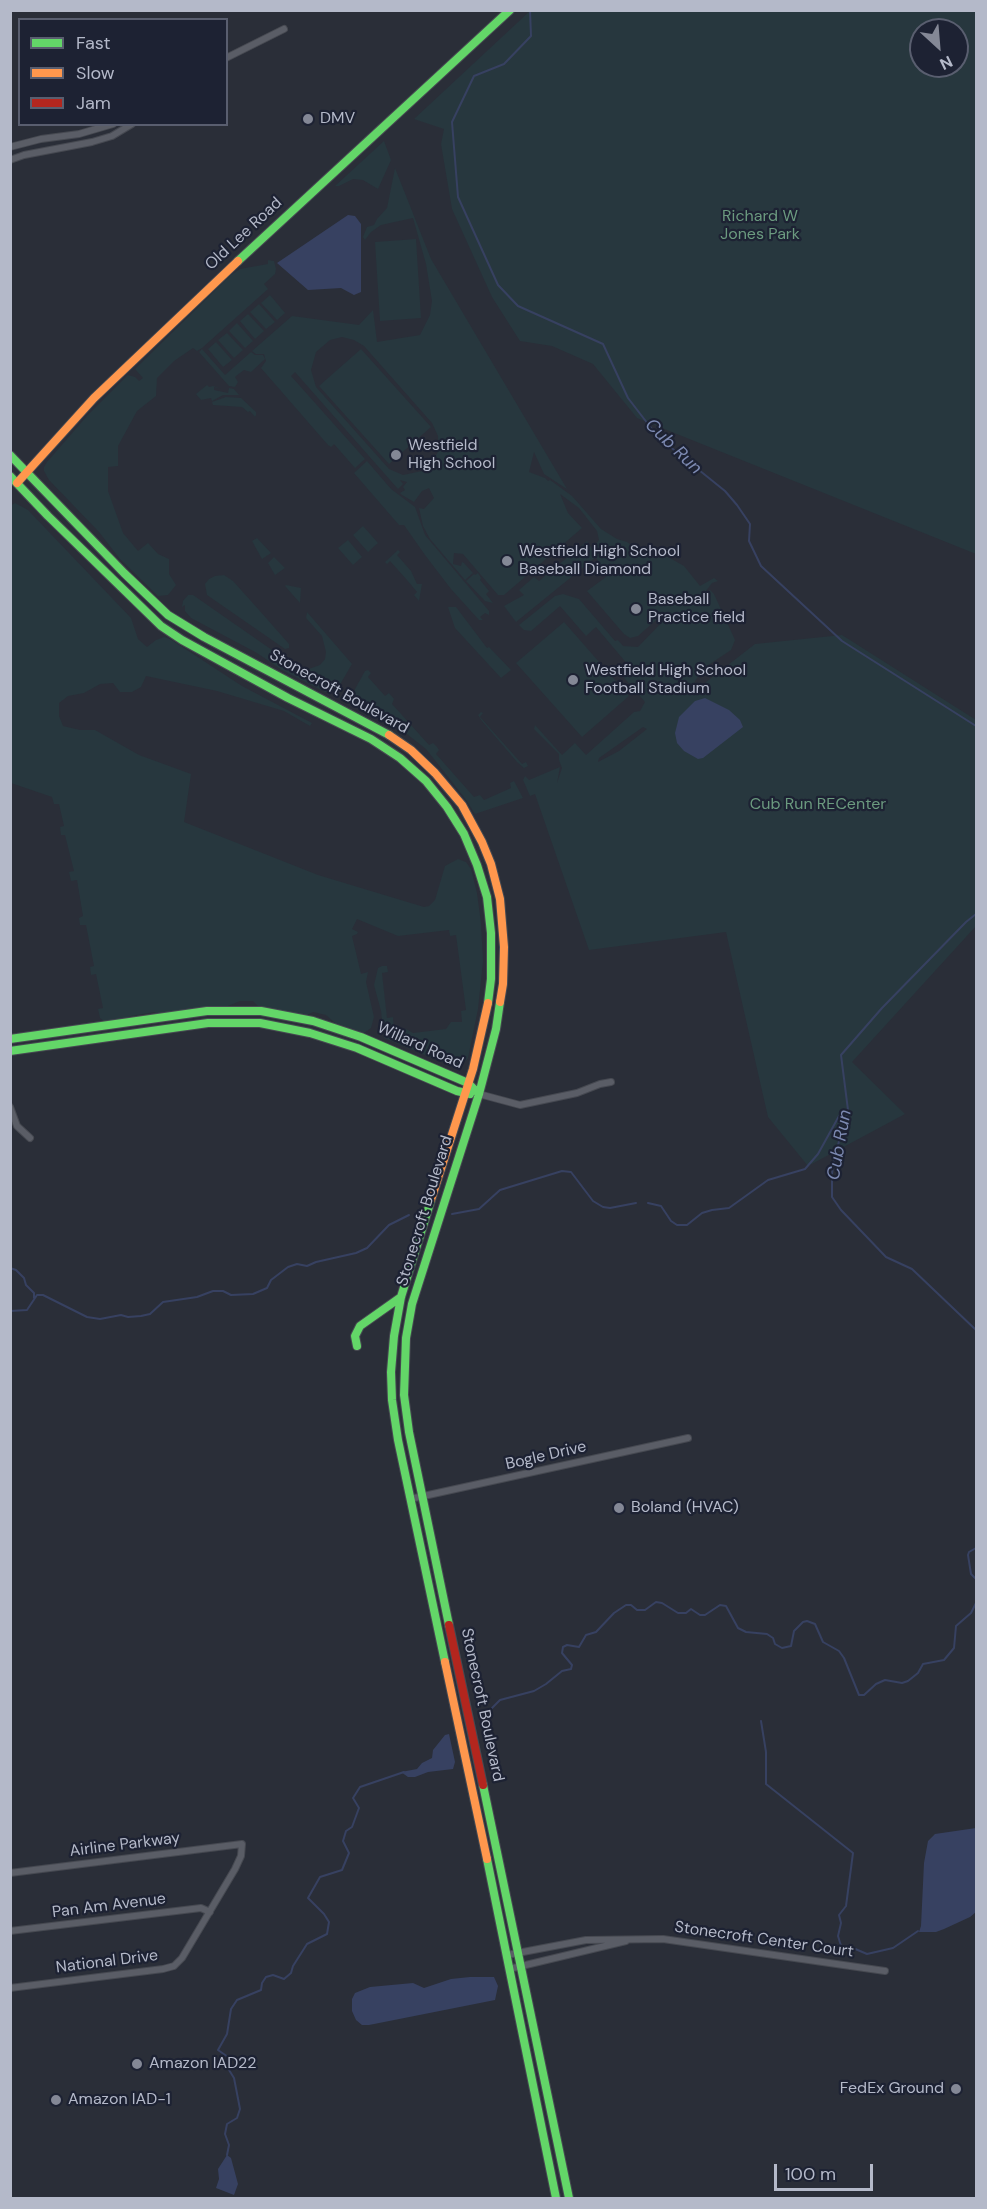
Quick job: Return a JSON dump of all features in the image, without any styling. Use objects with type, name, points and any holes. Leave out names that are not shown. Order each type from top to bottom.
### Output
[{"type":"main road","name":"Old Lee Road","points":[[13,483],[27,472],[94,398],[167,328],[510,10]]},
{"type":"main road","name":"Stonecroft Boulevard","points":[[10,455],[168,615],[204,638],[381,729],[411,750],[462,805],[491,864],[500,899],[503,935],[503,984],[499,1012],[492,1049],[479,1094],[412,1304],[406,1338],[404,1395],[409,1432],[569,2199]]},
{"type":"main road","name":"Stonecroft Boulevard","points":[[13,483],[161,626],[182,640],[288,698],[333,718],[390,750],[426,781],[447,807],[464,834],[477,865],[487,897],[490,925],[489,998],[482,1034],[468,1083],[401,1298],[394,1336],[391,1388],[398,1440],[410,1499],[507,1954],[556,2199]]},
{"type":"main road","name":"Willard Road","points":[[10,1039],[207,1011],[261,1011],[302,1019],[361,1036],[468,1083],[479,1094]]},
{"type":"main road","name":"Willard Road","points":[[10,1051],[208,1023],[260,1023],[310,1033],[357,1048],[465,1093],[479,1094]]},
{"type":"main road","points":[[357,1347],[355,1336],[360,1326],[401,1298]]},
{"type":"street","points":[[228,57],[284,29]]},
{"type":"street","points":[[10,147],[108,126]]},
{"type":"street","points":[[10,160],[24,155],[92,142],[112,136],[129,126]]},
{"type":"street","points":[[479,1094],[520,1105],[577,1093],[611,1082]]},
{"type":"street","points":[[10,1107],[17,1126],[30,1138]]},
{"type":"street","name":"Bogle Drive","points":[[410,1499],[688,1437]]},
{"type":"street","name":"Airline Parkway","points":[[10,1873],[242,1844]]},
{"type":"street","name":"National Drive","points":[[10,1988],[169,1968],[182,1959],[210,1912],[235,1869],[241,1856],[242,1844]]},
{"type":"street","name":"Pan Am Avenue","points":[[10,1931],[201,1908],[210,1912]]},
{"type":"street","name":"Stonecroft Center Court","points":[[509,1969],[638,1938]]},
{"type":"street","name":"Stonecroft Center Court","points":[[507,1954],[586,1940],[638,1938],[679,1941],[885,1971]]},
{"type":"green space","name":"Richard W Jones Park","points":[[531,10],[976,11],[976,554],[637,418],[593,364],[552,346],[520,341],[492,297],[452,209],[441,144],[444,129],[414,119]]},
{"type":"green space","points":[[384,141],[391,160],[378,189],[363,180],[353,179],[335,186]]},
{"type":"green space","name":"Cub Run RECenter","points":[[395,168],[431,259],[567,489],[544,474],[534,452],[529,472],[550,480],[572,496],[601,529],[617,539],[627,542],[640,552],[668,557],[684,566],[700,586],[714,578],[718,581],[712,583],[706,591],[710,590],[714,594],[735,640],[731,650],[704,668],[695,681],[692,693],[755,644],[842,635],[976,720],[976,926],[852,1062],[905,1114],[808,1166],[768,1117],[726,932],[589,950],[535,794],[530,796],[523,780],[525,776],[529,780],[560,767],[557,783],[562,768],[559,754],[534,729],[535,725],[562,755],[575,743],[586,755],[634,712],[640,711],[645,702],[619,672],[629,666],[596,627],[586,636],[560,606],[531,631],[524,630],[519,625],[555,596],[563,594],[579,599],[615,641],[618,640],[623,646],[638,647],[667,617],[663,614],[638,636],[630,638],[624,634],[587,591],[606,577],[596,557],[516,622],[504,606],[524,595],[519,590],[534,577],[539,581],[587,541],[592,549],[599,540],[597,531],[579,508],[560,494],[568,513],[582,528],[504,595],[498,595],[463,554],[454,553],[453,564],[461,566],[462,562],[473,573],[465,580],[430,539],[423,526],[419,508],[424,509],[434,498],[429,488],[422,491],[414,502],[402,495],[400,493],[405,490],[403,487],[407,482],[400,480],[403,484],[398,489],[295,372],[291,376],[365,459],[355,468],[334,444],[331,447],[328,445],[261,368],[266,361],[264,354],[256,354],[252,351],[292,316],[359,325],[373,310],[377,342],[420,335],[430,315],[432,301],[426,264],[413,218],[381,225],[365,240],[363,237],[367,227],[374,225],[387,208]],"holes":[[[342,337],[364,346],[432,423],[438,436],[439,450],[431,464],[422,471],[403,475],[389,469],[316,387],[311,370],[316,352],[330,340]],[[643,727],[647,729],[619,751],[598,762],[599,758]]]},
{"type":"green space","points":[[416,239],[421,318],[380,321],[375,242]]},
{"type":"green space","points":[[268,260],[274,261],[276,269],[275,274],[264,284],[268,289],[202,348],[197,351],[193,348],[174,361],[157,378],[156,396],[137,411],[118,446],[118,466],[108,467],[108,491],[123,533],[138,551],[148,543],[158,554],[169,559],[169,574],[176,585],[168,595],[158,596],[120,559],[99,532],[49,480],[44,467],[87,416],[128,375],[139,381],[143,378],[135,369],[231,275],[240,269],[268,264]]},
{"type":"green space","points":[[270,295],[285,313],[277,320],[261,303]]},
{"type":"green space","points":[[259,304],[275,322],[266,329],[250,312]]},
{"type":"green space","points":[[248,314],[264,331],[255,339],[240,321]]},
{"type":"green space","points":[[237,323],[253,341],[245,348],[229,331]]},
{"type":"green space","points":[[227,333],[243,350],[234,358],[218,340]]},
{"type":"green space","points":[[216,342],[232,360],[223,367],[208,349]]},
{"type":"green space","points":[[202,349],[225,375],[251,352],[255,355],[263,355],[265,359],[251,372],[244,370],[236,376],[238,382],[235,387],[229,386],[199,352]]},
{"type":"green space","points":[[361,349],[431,427],[389,464],[319,386]]},
{"type":"green space","points":[[207,385],[209,387],[213,386],[221,389],[214,387],[214,390],[228,393],[229,388],[234,389],[239,395],[223,395],[212,401],[211,398],[201,400],[196,394]]},
{"type":"green space","points":[[226,397],[241,398],[256,412],[255,417],[242,407],[213,405],[212,402]]},
{"type":"green space","points":[[367,461],[391,489],[415,507],[425,535],[489,611],[489,615],[485,613],[480,617],[483,620],[479,620],[451,589],[404,525],[399,525],[354,473]]},
{"type":"green space","points":[[15,503],[28,510],[131,618],[138,639],[147,647],[164,637],[170,639],[242,686],[312,723],[310,726],[284,711],[217,691],[146,676],[141,687],[132,692],[120,692],[113,683],[100,684],[84,693],[68,696],[59,703],[59,716],[63,726],[80,730],[95,730],[139,755],[191,774],[184,822],[318,875],[424,907],[429,906],[435,900],[445,866],[458,859],[466,862],[471,869],[477,893],[483,961],[478,1009],[468,1058],[461,1066],[456,1068],[384,1038],[381,1011],[374,985],[378,968],[387,966],[388,972],[382,973],[387,1018],[393,1017],[394,1031],[406,1029],[413,1033],[446,1029],[451,1022],[462,1022],[461,1011],[466,1010],[456,935],[450,936],[449,930],[398,936],[357,919],[352,929],[358,932],[352,936],[361,974],[368,972],[366,982],[374,1017],[371,1028],[364,1033],[335,1023],[326,1015],[313,1012],[307,1015],[260,1008],[253,1001],[158,1014],[154,1012],[125,1019],[104,1021],[100,1018],[98,1009],[103,1008],[96,974],[91,975],[90,967],[94,966],[86,925],[80,925],[79,918],[83,916],[77,880],[71,881],[69,872],[74,871],[65,835],[61,835],[60,827],[64,826],[59,804],[54,804],[52,797],[11,783],[10,506]]},
{"type":"green space","points":[[363,526],[378,543],[368,552],[353,535]]},
{"type":"green space","points":[[257,538],[271,553],[262,559],[252,541]]},
{"type":"green space","points":[[348,540],[362,557],[353,565],[338,548]]},
{"type":"green space","points":[[398,550],[400,552],[397,555],[411,571],[417,584],[422,584],[419,601],[414,595],[417,592],[407,580],[390,561],[387,564],[385,562]]},
{"type":"green space","points":[[274,557],[285,568],[275,575],[268,563]]},
{"type":"green space","points":[[478,573],[480,580],[489,591],[486,594],[493,603],[485,601],[466,581]]},
{"type":"green space","points":[[224,575],[233,581],[259,610],[289,644],[289,648],[285,649],[207,595],[205,584],[209,579]]},
{"type":"green space","points":[[285,586],[301,588],[300,603]]},
{"type":"green space","points":[[188,595],[193,595],[295,666],[306,670],[320,665],[325,659],[326,652],[322,636],[306,618],[307,612],[352,664],[338,688],[332,692],[325,692],[191,618],[185,611],[185,605],[182,607]]},
{"type":"green space","points":[[448,607],[456,607],[487,648],[489,647],[511,670],[501,678],[455,628]]},
{"type":"green space","name":"Westfield High School Football Stadium","points":[[564,622],[629,696],[582,737],[516,663]]},
{"type":"green space","points":[[368,670],[371,673],[368,677],[385,696],[389,693],[394,699],[392,704],[429,745],[433,743],[437,747],[439,750],[436,754],[474,797],[480,795],[484,800],[511,788],[510,783],[514,781],[523,798],[475,814],[426,749],[398,727],[361,707],[355,697],[353,700],[355,689],[365,671]]},
{"type":"green space","points":[[483,713],[480,717],[522,764],[526,762],[528,766],[524,768],[517,762],[482,721],[478,715]]},
{"type":"water","points":[[348,215],[355,216],[361,224],[361,292],[354,295],[341,288],[308,290],[277,263]]},
{"type":"water","points":[[705,698],[729,710],[740,720],[743,727],[703,758],[698,759],[684,751],[677,743],[675,733],[679,717],[695,701]]},
{"type":"water","points":[[449,1734],[455,1762],[453,1769],[428,1772],[415,1777],[408,1777],[401,1772],[417,1769],[422,1763],[432,1758],[433,1750],[445,1735]]},
{"type":"water","points":[[976,1828],[976,1912],[936,1932],[919,1932],[924,1863],[928,1841],[935,1834]]},
{"type":"water","points":[[494,1977],[498,1986],[495,2000],[369,2025],[362,2025],[356,2020],[352,2011],[352,1999],[355,1993],[370,1987],[413,1983],[424,1988],[451,1979]]},
{"type":"water","points":[[227,2155],[231,2158],[238,2184],[234,2195],[216,2188],[219,2179],[218,2169]]},
{"type":"waterway","name":"Cub Run","points":[[530,10],[531,36],[504,64],[474,76],[452,122],[458,197],[498,285],[518,306],[603,344],[628,398],[658,437],[725,491],[737,505],[750,524],[749,541],[761,566],[842,641],[976,726]]},
{"type":"waterway","name":"Cub Run","points":[[976,914],[882,1008],[841,1055],[848,1110],[832,1174],[832,1197],[841,1210],[886,1257],[912,1269],[976,1330]]},
{"type":"waterway","points":[[648,1203],[661,1206],[671,1221],[677,1225],[687,1225],[702,1213],[729,1208],[768,1180],[805,1169],[818,1154],[839,1116],[848,1110]]},
{"type":"waterway","points":[[452,1214],[479,1209],[500,1190],[562,1171],[571,1172],[593,1201],[603,1207],[610,1208],[636,1203]]},
{"type":"waterway","points":[[10,1311],[27,1310],[37,1295],[43,1295],[87,1317],[100,1319],[121,1315],[128,1317],[150,1314],[163,1302],[197,1297],[213,1291],[223,1291],[231,1295],[253,1294],[267,1288],[271,1280],[288,1267],[297,1264],[307,1266],[367,1248],[389,1225],[409,1215]]},
{"type":"waterway","points":[[10,1268],[16,1270],[24,1278],[26,1285],[34,1293],[34,1298]]},
{"type":"waterway","points":[[976,1548],[968,1555],[971,1574],[976,1579]]},
{"type":"waterway","points":[[481,1719],[500,1700],[534,1691],[562,1671],[571,1669],[572,1665],[562,1653],[563,1647],[567,1645],[579,1647],[586,1635],[596,1632],[614,1613],[626,1605],[631,1605],[637,1610],[645,1610],[656,1602],[678,1613],[686,1613],[691,1609],[700,1615],[705,1615],[720,1605],[726,1606],[738,1628],[746,1632],[767,1634],[773,1638],[775,1644],[782,1648],[791,1646],[794,1631],[803,1622],[815,1624],[823,1642],[839,1651],[844,1658],[859,1695],[864,1695],[876,1684],[885,1680],[902,1683],[908,1681],[918,1673],[923,1664],[944,1660],[954,1648],[956,1626],[971,1613],[976,1603]]},
{"type":"waterway","points":[[761,1721],[766,1752],[766,1784],[853,1853],[846,1906],[839,1915],[841,1923],[838,1936],[842,1949],[853,1948],[867,1954],[893,1948],[918,1931]]},
{"type":"waterway","points":[[227,2155],[229,2145],[225,2134],[227,2124],[237,2118],[240,2109],[234,2078],[229,2070],[228,2057],[218,2050],[227,2034],[231,2009],[237,2000],[261,1990],[266,1977],[273,1975],[284,1979],[291,1973],[307,1944],[327,1934],[329,1922],[308,1898],[320,1877],[342,1870],[349,1853],[343,1841],[346,1831],[352,1827],[359,1808],[353,1798],[360,1787],[404,1772]]},
{"type":"traffic: fast","points":[[238,261],[510,10]]},
{"type":"traffic: fast","points":[[10,455],[168,615],[204,637],[389,735]]},
{"type":"traffic: fast","points":[[10,476],[161,626],[182,640],[288,698],[371,739],[400,758],[426,781],[447,807],[464,834],[487,897],[491,933],[491,979],[488,1003]]},
{"type":"traffic: fast","points":[[449,1625],[409,1432],[404,1395],[406,1338],[412,1304],[479,1094],[496,1029],[500,1002]]},
{"type":"traffic: fast","points":[[10,1039],[207,1011],[261,1011],[313,1021],[361,1037],[468,1083],[479,1094]]},
{"type":"traffic: fast","points":[[10,1051],[208,1023],[260,1023],[310,1033],[357,1048],[457,1091],[470,1094]]},
{"type":"traffic: fast","points":[[431,1200],[401,1297],[391,1372],[392,1400],[398,1440],[445,1662]]},
{"type":"traffic: fast","points":[[357,1346],[355,1336],[360,1326],[401,1297]]},
{"type":"traffic: fast","points":[[483,1785],[569,2198]]},
{"type":"traffic: fast","points":[[487,1859],[556,2198]]},
{"type":"traffic: slow","points":[[17,483],[94,398],[238,261]]},
{"type":"traffic: slow","points":[[389,735],[411,750],[435,773],[462,805],[482,842],[491,864],[500,899],[504,947],[500,1002]]},
{"type":"traffic: slow","points":[[431,1200],[473,1069],[488,1003]]},
{"type":"traffic: slow","points":[[445,1662],[487,1859]]},
{"type":"traffic: jam","points":[[449,1625],[483,1785]]},
{"type":"place","name":"DMV","points":[[308,119]]},
{"type":"place","name":"Westfield High School","points":[[396,455]]},
{"type":"place","name":"Westfield High School Baseball Diamond","points":[[507,561]]},
{"type":"place","name":"Baseball Practice field","points":[[636,609]]},
{"type":"place","name":"Westfield High School Football Stadium","points":[[573,680]]},
{"type":"place","name":"Boland (HVAC)","points":[[619,1508]]},
{"type":"place","name":"Amazon IAD22","points":[[137,2064]]},
{"type":"place","name":"FedEx Ground","points":[[956,2089]]},
{"type":"place","name":"Amazon IAD-1","points":[[56,2100]]}]
